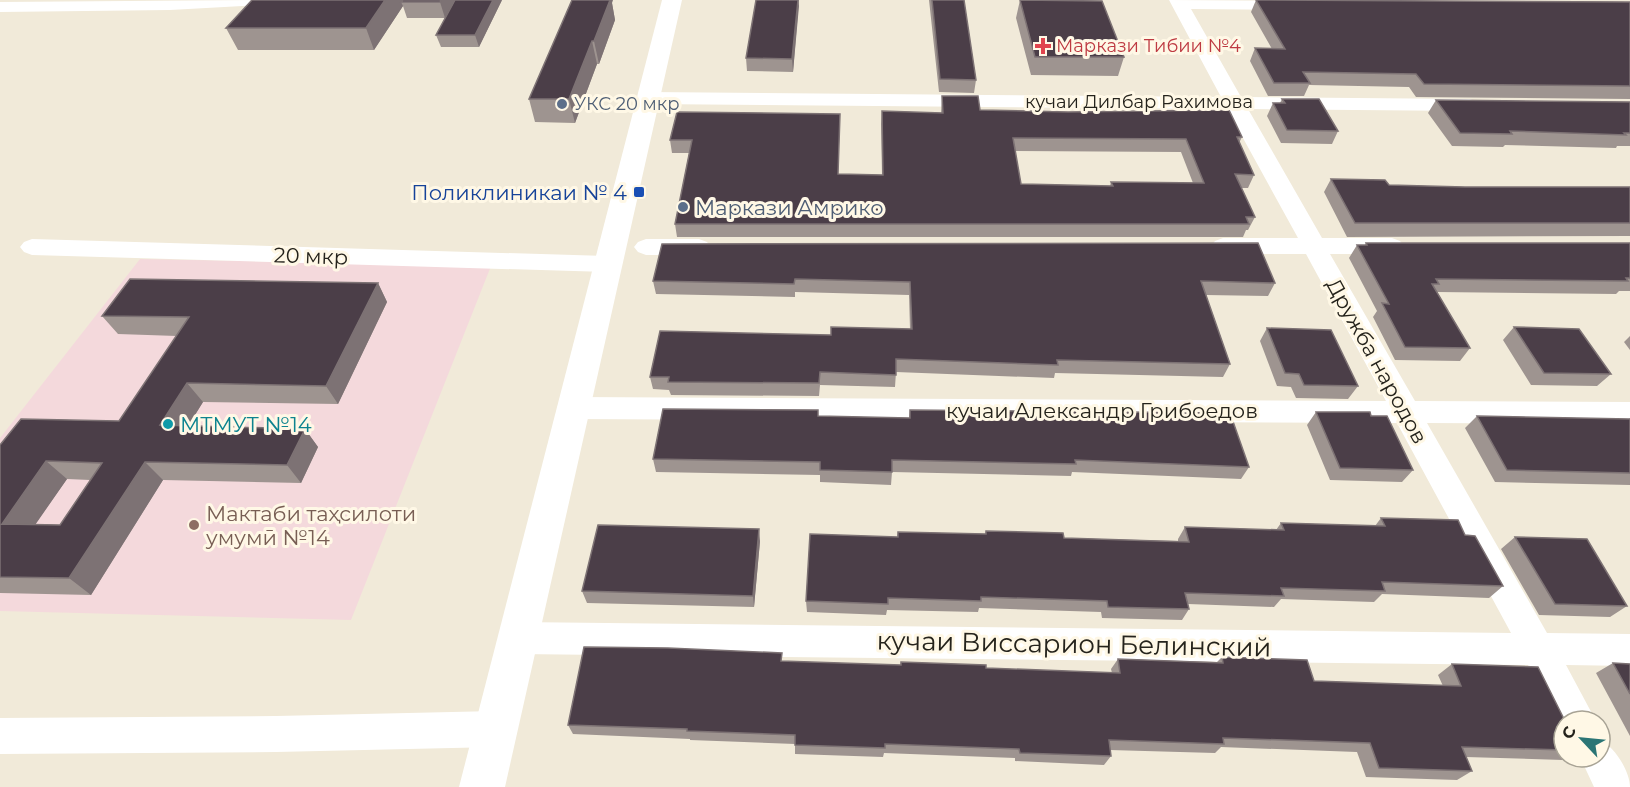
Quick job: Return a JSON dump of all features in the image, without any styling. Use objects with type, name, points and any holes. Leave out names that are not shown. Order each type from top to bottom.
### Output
[{"type":"main road","points":[[483,787],[574,408],[598,265],[648,98],[672,0]]},
{"type":"street","points":[[0,7],[170,5],[259,0]]},
{"type":"street","points":[[1178,2],[1310,5]]},
{"type":"street","name":"Дружба народов","points":[[1178,2],[1571,709]]},
{"type":"street","name":"кучаи Дилбар Рахимова","points":[[648,98],[1486,105]]},
{"type":"street","points":[[1206,246],[1419,246]]},
{"type":"street","name":"20 мкр","points":[[32,247],[598,265]]},
{"type":"street","points":[[646,247],[718,247]]},
{"type":"street","name":"кучаи Александр Грибоедов","points":[[574,408],[1630,413]]},
{"type":"street","name":"кучаи Виссарион Белинский","points":[[517,638],[1630,650]]},
{"type":"street","points":[[0,736],[276,734],[496,729]]},
{"type":"street","points":[[1604,769],[1614,787]]},
{"type":"shaded area","name":"Мактаби таҳсилоти умумӣ №14","points":[[140,259],[491,266],[351,620],[0,611],[0,438]]},
{"type":"building","points":[[252,0],[385,0],[366,28],[226,28]]},
{"type":"building","points":[[403,0],[441,0],[440,2],[401,2]]},
{"type":"building","points":[[455,0],[493,0],[475,35],[436,35]]},
{"type":"building","points":[[572,0],[610,0],[569,99],[529,99]]},
{"type":"building","points":[[756,0],[798,0],[792,59],[746,58]]},
{"type":"building","points":[[932,0],[964,0],[976,80],[940,79]]},
{"type":"building","points":[[1020,0],[1102,1],[1124,57],[1035,57]]},
{"type":"building","points":[[1256,0],[1630,2],[1630,86],[1424,84],[1416,74],[1303,72],[1310,83],[1274,83],[1255,48],[1285,49]]},
{"type":"building","points":[[942,96],[978,96],[980,110],[1068,112],[1229,110],[1242,137],[1237,137],[1254,175],[1235,174],[1255,217],[1246,217],[1249,224],[675,224],[692,140],[670,140],[677,112],[840,114],[838,174],[883,175],[882,111],[943,113]],"holes":[[[1013,138],[1186,139],[1204,183],[1111,182],[1113,186],[1021,184]]]},
{"type":"building","points":[[1282,99],[1319,99],[1338,131],[1287,130],[1273,103],[1285,103]]},
{"type":"building","points":[[1436,100],[1630,102],[1630,133],[1624,133],[1626,135],[1510,131],[1512,134],[1460,133]]},
{"type":"building","points":[[1331,179],[1385,180],[1389,185],[1630,187],[1630,223],[1355,223]]},
{"type":"building","points":[[1258,243],[1275,283],[1201,281],[1230,364],[1057,360],[1058,365],[896,359],[896,375],[820,372],[819,383],[668,382],[669,377],[650,377],[660,331],[831,335],[831,327],[912,329],[910,282],[795,279],[794,284],[653,281],[662,244]]},
{"type":"building","points":[[1366,243],[1630,243],[1630,278],[1626,278],[1628,281],[1436,279],[1439,284],[1432,284],[1470,348],[1405,347],[1382,303],[1389,304],[1357,245],[1367,245]]},
{"type":"building","points":[[130,279],[378,283],[326,386],[187,383],[160,425],[305,429],[287,465],[145,462],[69,578],[0,577],[0,445],[21,419],[119,421],[189,317],[102,316]],"holes":[[[46,461],[102,463],[60,525],[2,524]]]},
{"type":"building","points":[[1514,327],[1579,329],[1611,374],[1544,373]]},
{"type":"building","points":[[1267,328],[1331,330],[1358,386],[1304,385],[1299,374],[1285,373]]},
{"type":"building","points":[[663,409],[818,410],[818,416],[910,418],[910,410],[1230,413],[1249,467],[1075,460],[1076,464],[892,460],[892,472],[820,470],[820,462],[653,459]]},
{"type":"building","points":[[1316,412],[1370,412],[1371,416],[1387,416],[1413,470],[1340,468]]},
{"type":"building","points":[[1477,416],[1630,419],[1630,473],[1507,470]]},
{"type":"building","points":[[1381,518],[1458,520],[1465,535],[1475,536],[1503,586],[1382,582],[1385,591],[1281,588],[1284,596],[1185,593],[1189,609],[1108,607],[1107,601],[981,597],[981,601],[888,598],[888,604],[806,601],[810,534],[898,537],[898,532],[986,534],[986,531],[1063,533],[1064,538],[1189,542],[1185,527],[1284,530],[1281,523],[1385,526]]},
{"type":"building","points":[[598,525],[759,529],[753,596],[582,591]]},
{"type":"building","points":[[1515,537],[1587,539],[1627,606],[1555,604]]},
{"type":"building","points":[[584,647],[782,653],[781,661],[986,665],[986,668],[1120,673],[1118,659],[1223,663],[1222,657],[1307,660],[1314,681],[1461,686],[1452,664],[1538,667],[1559,709],[1552,709],[1552,750],[1462,747],[1472,771],[1379,768],[1370,743],[1223,738],[1224,744],[1109,740],[1111,756],[1020,753],[1019,749],[885,744],[885,748],[795,745],[795,735],[568,725]]},
{"type":"building","points":[[1613,663],[1630,664],[1630,694]]},
{"type":"place","name":"Маркази Тибии №4","points":[[1043,46]]},
{"type":"place","name":"УКС 20 мкр","points":[[562,104]]},
{"type":"place","name":"Поликлиникаи № 4","points":[[639,192]]},
{"type":"place","name":"Маркази Амрико","points":[[683,207]]},
{"type":"place","name":"МТМУТ №14","points":[[168,424]]},
{"type":"place","name":"Мактаби таҳсилоти умумӣ №14","points":[[194,525]]}]
